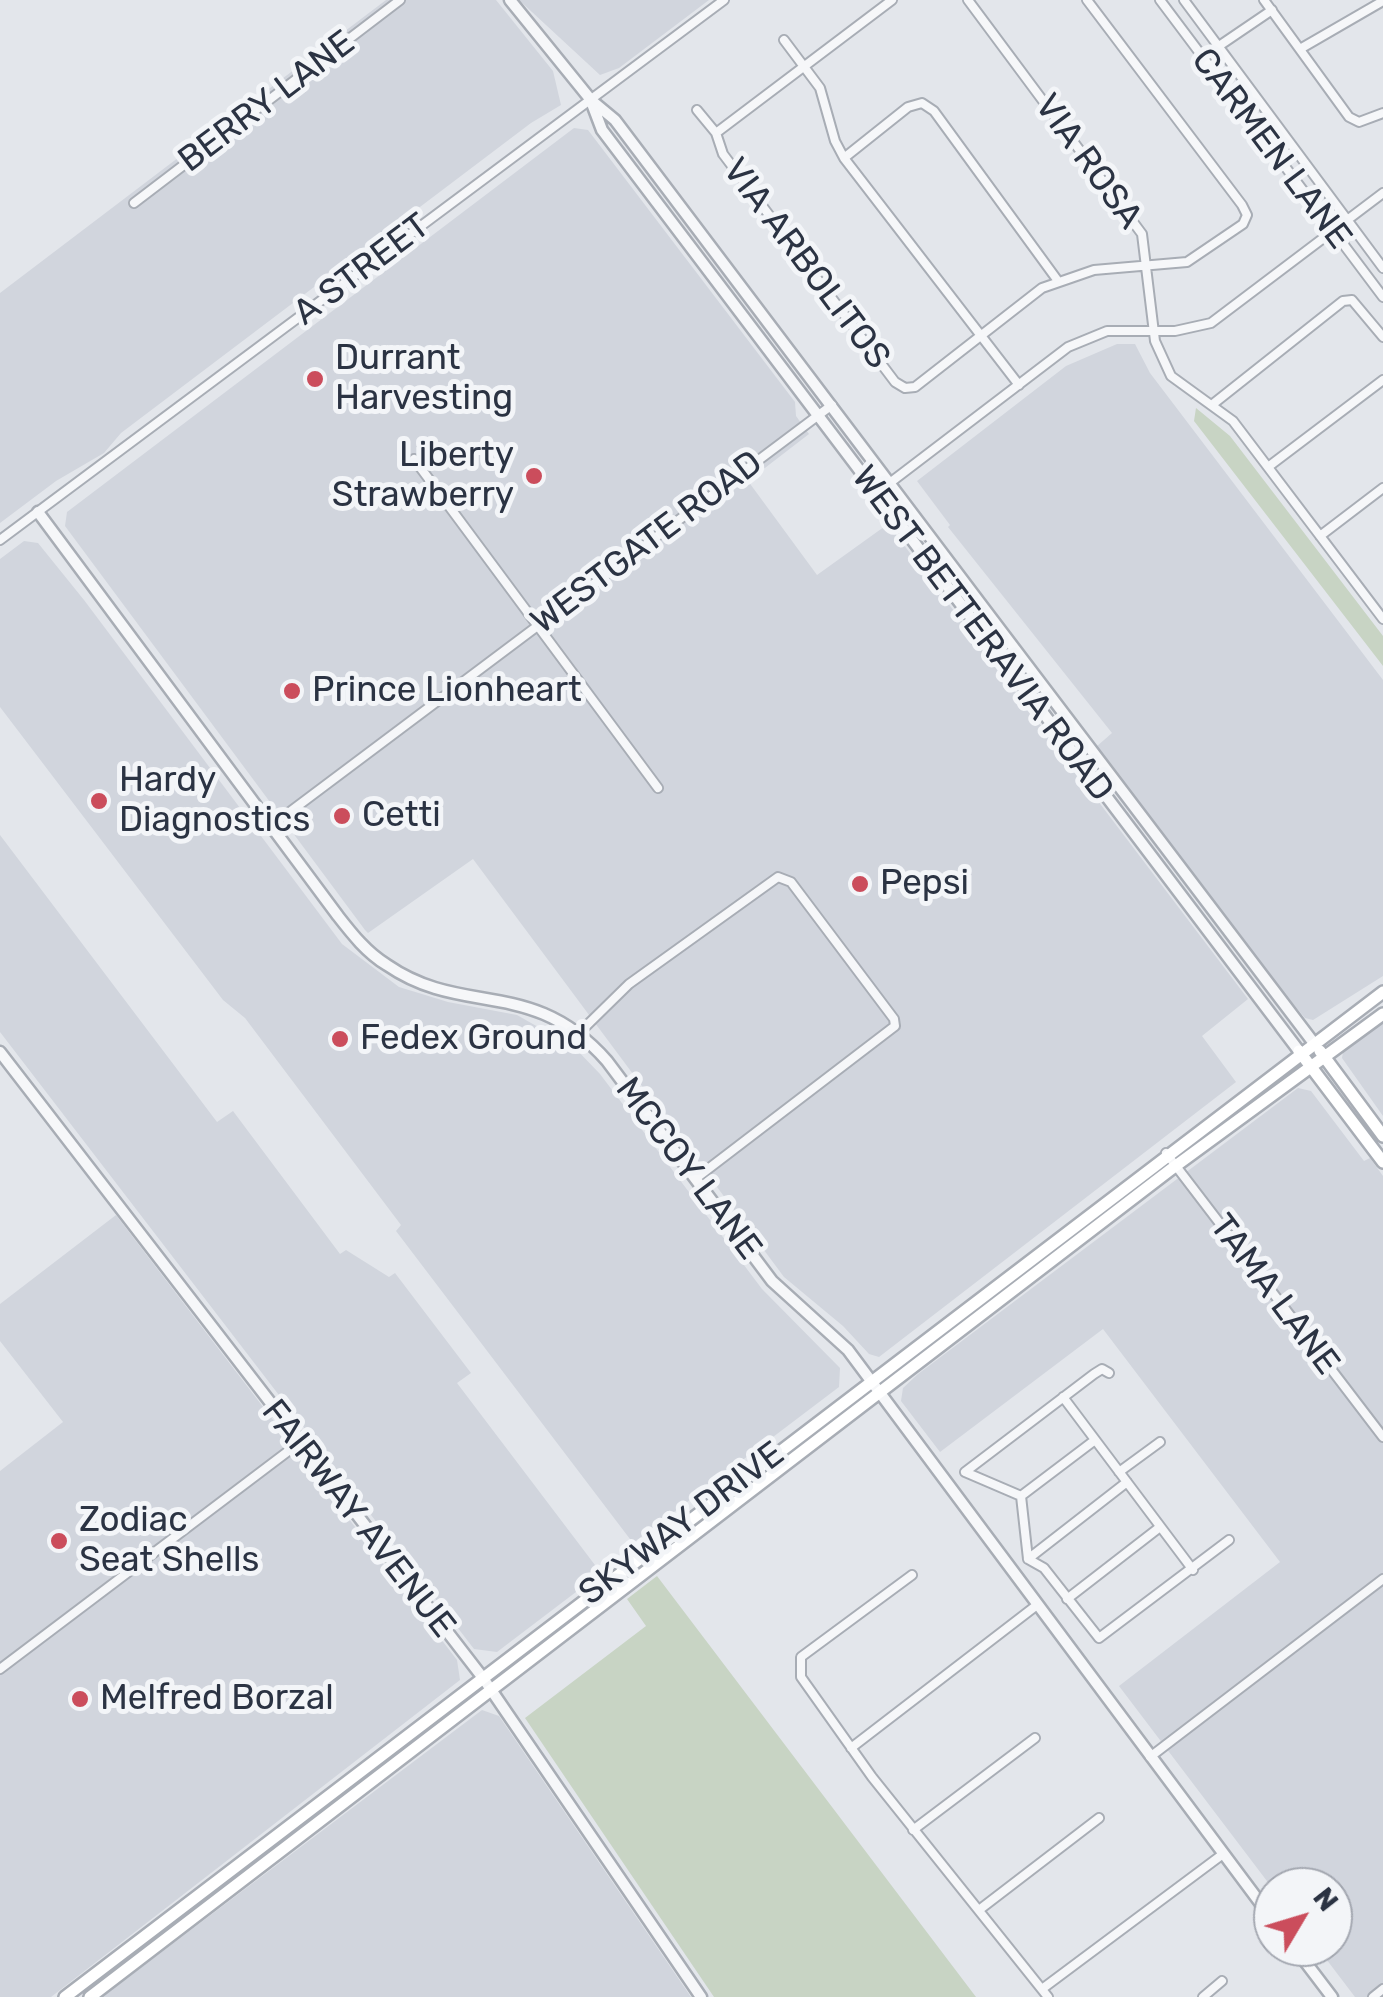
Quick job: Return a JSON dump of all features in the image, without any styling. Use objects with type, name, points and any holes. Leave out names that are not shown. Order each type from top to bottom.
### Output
[{"type":"main road","name":"SKYWAY DRIVE","points":[[90,1997],[871,1380],[1312,1042],[1383,992]]},
{"type":"main road","name":"SKYWAY DRIVE","points":[[65,1997],[880,1393],[1176,1166],[1383,1014]]},
{"type":"main road","name":"WEST BETTERAVIA ROAD","points":[[1312,1042],[1383,1136]]},
{"type":"main road","name":"WEST BETTERAVIA ROAD","points":[[1299,1052],[1383,1162]]},
{"type":"street","name":"BERRY LANE","points":[[134,203],[400,0]]},
{"type":"street","name":"WEST BETTERAVIA ROAD","points":[[510,0],[590,100],[615,120],[891,482],[984,614],[1312,1042]]},
{"type":"street","name":"A STREET","points":[[0,540],[724,0]]},
{"type":"street","name":"VIA ROSA","points":[[968,0],[1142,234],[1154,330],[1171,376],[1232,420],[1383,619]]},
{"type":"street","points":[[981,335],[1042,288],[1058,281],[1094,270],[1187,262],[1243,224],[1246,215],[1087,0]]},
{"type":"street","name":"CARMEN LANE","points":[[1160,0],[1383,297]]},
{"type":"street","name":"CARMEN LANE","points":[[1184,0],[1383,268]]},
{"type":"street","points":[[1264,0],[1349,117],[1359,122],[1383,112]]},
{"type":"street","points":[[716,133],[890,1]]},
{"type":"street","points":[[1300,49],[1383,1]]},
{"type":"street","points":[[1219,46],[1272,10]]},
{"type":"street","points":[[784,40],[820,88],[834,141],[844,158],[1019,385]]},
{"type":"street","name":"WEST BETTERAVIA ROAD","points":[[590,100],[602,130],[1299,1052]]},
{"type":"street","points":[[844,158],[908,107],[922,102],[934,111],[1058,281]]},
{"type":"street","name":"VIA ARBOLITOS","points":[[697,110],[716,133],[723,154],[895,382],[906,388],[915,387],[981,335]]},
{"type":"street","points":[[891,482],[1089,336],[1210,323],[1383,193]]},
{"type":"street","points":[[1213,404],[1343,301],[1352,300],[1360,306],[1383,337]]},
{"type":"street","points":[[1268,467],[1383,380]]},
{"type":"street","name":"WESTGATE ROAD","points":[[271,826],[832,404]]},
{"type":"street","points":[[414,458],[658,788]]},
{"type":"street","points":[[1320,536],[1383,488]]},
{"type":"street","name":"MCCOY LANE","points":[[38,512],[338,916],[386,965],[428,985],[523,1004],[579,1033],[607,1062],[789,1301],[831,1332],[871,1380],[1253,1894]]},
{"type":"street","points":[[1373,606],[1383,598]]},
{"type":"street","points":[[579,1033],[618,993],[778,877],[791,882],[896,1026],[695,1179]]},
{"type":"street","name":"FAIRWAY AVENUE","points":[[0,1052],[487,1684],[701,1997]]},
{"type":"street","name":"TAMA LANE","points":[[1166,1153],[1383,1437]]},
{"type":"street","points":[[1020,1496],[965,1472],[1098,1371],[1109,1373]]},
{"type":"street","points":[[1063,1397],[1193,1570]]},
{"type":"street","points":[[1020,1496],[1096,1440]]},
{"type":"street","points":[[1119,1472],[1160,1442]]},
{"type":"street","points":[[0,1669],[299,1443]]},
{"type":"street","points":[[1028,1559],[1127,1482]]},
{"type":"street","points":[[1020,1496],[1028,1559]]},
{"type":"street","points":[[1067,1599],[1160,1527]]},
{"type":"street","points":[[1028,1559],[1040,1564],[1099,1638],[1229,1540]]},
{"type":"street","points":[[912,1575],[801,1657],[798,1664],[804,1682],[851,1748],[1045,1993],[1223,1854]]},
{"type":"street","points":[[1150,1756],[1383,1579]]},
{"type":"street","points":[[851,1748],[1037,1606]]},
{"type":"street","points":[[913,1830],[1034,1738]]},
{"type":"street","points":[[979,1910],[1099,1818]]},
{"type":"street","points":[[1309,1967],[1332,1997]]},
{"type":"street","points":[[1203,1997],[1222,1981]]},
{"type":"street","points":[[1373,1997],[1383,1989]]},
{"type":"shaded area","points":[[386,0],[496,0],[553,71],[561,105],[531,123],[121,433],[104,453],[56,481],[0,523],[0,293]]},
{"type":"shaded area","points":[[519,0],[709,0],[619,68],[600,75]]},
{"type":"shaded area","points":[[574,128],[588,130],[795,402],[796,416],[809,434],[748,481],[817,575],[888,524],[1248,999],[1202,1036],[1236,1082],[879,1357],[869,1354],[843,1326],[784,1277],[473,859],[368,933],[365,930],[65,526],[67,512]]},
{"type":"shaded area","points":[[1117,344],[1135,344],[1150,373],[1383,680],[1383,976],[1313,1020],[1305,1018],[1288,998],[1096,747],[1112,733],[948,527],[917,481],[1066,366]]},
{"type":"shaded area","points":[[24,541],[38,543],[84,600],[342,944],[399,987],[448,1002],[517,1015],[575,1048],[600,1074],[762,1289],[840,1368],[839,1387],[633,1543],[396,1231],[401,1225],[245,1018],[223,1000],[0,707],[0,559]]},
{"type":"shaded area","points":[[0,835],[217,1122],[233,1111],[340,1254],[346,1250],[389,1277],[395,1273],[471,1373],[457,1383],[601,1573],[497,1652],[474,1649],[0,1032]]},
{"type":"shaded area","points":[[1383,1023],[1383,1116],[1342,1058],[1343,1052]]},
{"type":"shaded area","points":[[1298,1088],[1311,1091],[1364,1161],[1370,1158],[1383,1176],[1383,1997],[1355,1997],[1332,1967],[1353,1967],[1353,1867],[1256,1867],[1119,1686],[1280,1562],[1103,1329],[940,1452],[901,1401],[903,1388]]},
{"type":"shaded area","points":[[116,1215],[457,1660],[460,1680],[51,1997],[0,1997],[0,1471],[63,1422],[0,1341],[0,1304]]},
{"type":"shaded area","points":[[482,1710],[499,1716],[691,1997],[102,1997]]},
{"type":"green space","points":[[1196,408],[1230,436],[1383,636],[1383,666],[1194,421]]},
{"type":"green space","points":[[657,1576],[976,1997],[714,1997],[525,1718],[646,1626],[627,1599]]},
{"type":"place","name":"Durrant Harvesting","points":[[315,379]]},
{"type":"place","name":"Liberty Strawberry","points":[[534,476]]},
{"type":"place","name":"Prince Lionheart","points":[[292,691]]},
{"type":"place","name":"Hardy Diagnostics","points":[[99,801]]},
{"type":"place","name":"Cetti","points":[[342,816]]},
{"type":"place","name":"Pepsi","points":[[860,884]]},
{"type":"place","name":"Fedex Ground","points":[[340,1039]]},
{"type":"place","name":"Zodiac Seat Shells","points":[[59,1541]]},
{"type":"place","name":"Melfred Borzal","points":[[80,1699]]}]
